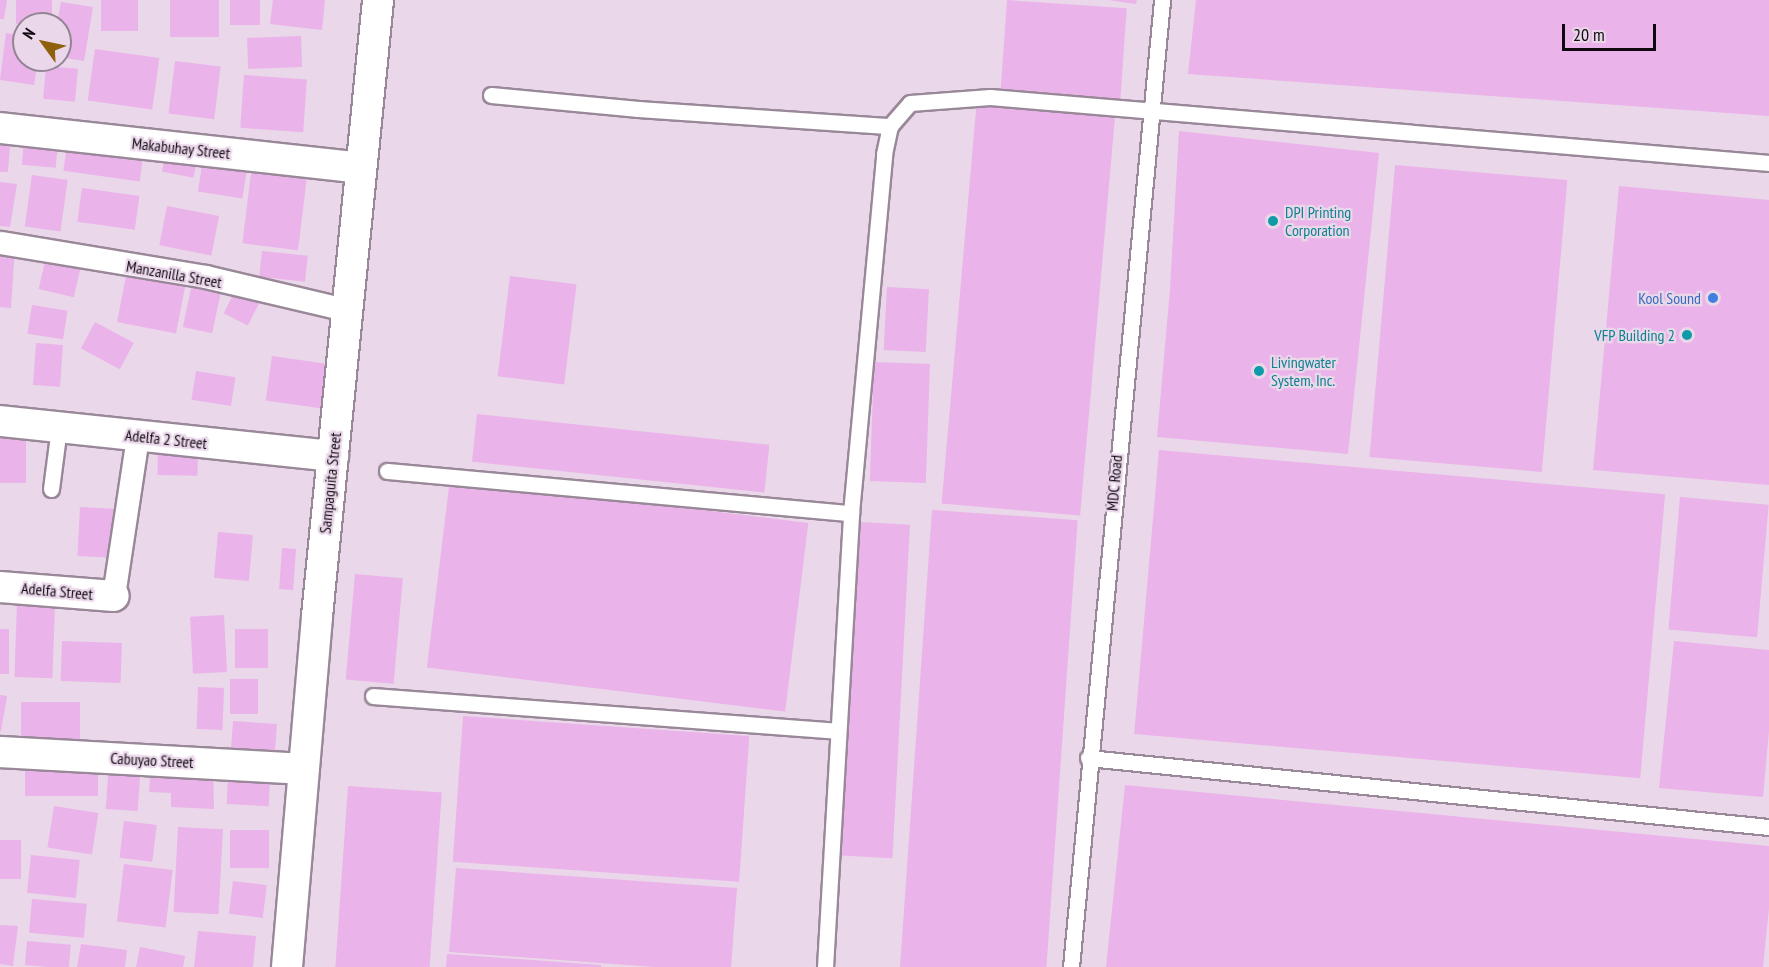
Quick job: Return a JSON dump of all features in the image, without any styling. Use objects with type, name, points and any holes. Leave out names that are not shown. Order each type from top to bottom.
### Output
[{"type":"street","name":"Sampaguita Street","points":[[287,967],[346,310],[378,0]]},
{"type":"street","name":"Makabuhay Street","points":[[0,128],[361,168]]},
{"type":"street","name":"Manzanilla Street","points":[[2,243],[206,277],[346,310]]},
{"type":"street","name":"Adelfa 2 Street","points":[[0,421],[333,456]]},
{"type":"street","points":[[114,596],[138,437]]},
{"type":"street","name":"Adelfa Street","points":[[0,587],[114,596]]},
{"type":"street","name":"Cabuyao Street","points":[[0,752],[304,769]]},
{"type":"lane","name":"MDC Road","points":[[1071,967],[1088,758],[1149,113],[1162,0]]},
{"type":"lane","points":[[491,94],[638,109],[890,126]]},
{"type":"lane","points":[[825,967],[836,731],[851,513],[884,154],[890,126],[910,104],[990,97],[1149,113],[1769,163]]},
{"type":"lane","points":[[51,489],[59,428]]},
{"type":"lane","points":[[387,471],[851,513]]},
{"type":"lane","points":[[373,696],[836,731]]},
{"type":"lane","points":[[1088,758],[1769,826]]},
{"type":"building","points":[[0,0],[7,0],[4,19],[0,19]]},
{"type":"building","points":[[16,0],[52,0],[52,12],[16,12]]},
{"type":"building","points":[[101,0],[138,0],[138,31],[101,31]]},
{"type":"building","points":[[170,0],[219,0],[219,37],[170,37]]},
{"type":"building","points":[[230,0],[260,0],[260,25],[230,25]]},
{"type":"building","points":[[273,0],[325,0],[322,30],[270,24]]},
{"type":"building","points":[[1007,0],[1127,8],[1120,104],[1000,96]]},
{"type":"building","points":[[1108,0],[1137,0],[1136,4]]},
{"type":"building","points":[[1196,0],[1769,0],[1769,116],[1188,74]]},
{"type":"building","points":[[61,2],[93,7],[84,61],[72,59],[72,12],[59,12]]},
{"type":"building","points":[[6,33],[12,34],[12,72],[36,72],[34,85],[0,80]]},
{"type":"building","points":[[301,36],[302,67],[248,69],[247,38]]},
{"type":"building","points":[[95,49],[159,58],[152,110],[88,100]]},
{"type":"building","points":[[175,61],[221,67],[214,119],[169,114]]},
{"type":"building","points":[[72,68],[78,69],[75,102],[43,99],[45,72],[72,72]]},
{"type":"building","points":[[244,75],[307,79],[303,132],[240,128]]},
{"type":"building","points":[[977,99],[1115,111],[1080,516],[942,503]]},
{"type":"building","points":[[25,129],[59,132],[56,168],[22,165]]},
{"type":"building","points":[[0,131],[11,131],[8,172],[0,172]]},
{"type":"building","points":[[1179,131],[1379,153],[1348,454],[1157,437],[1170,289]]},
{"type":"building","points":[[68,138],[144,149],[140,181],[63,171]]},
{"type":"building","points":[[167,146],[198,152],[193,178],[162,172]]},
{"type":"building","points":[[204,153],[248,160],[242,199],[198,192]]},
{"type":"building","points":[[253,157],[309,164],[298,250],[242,243]]},
{"type":"building","points":[[1395,165],[1567,180],[1542,472],[1369,457]]},
{"type":"building","points":[[32,175],[68,180],[60,232],[25,226]]},
{"type":"building","points":[[0,182],[17,184],[10,227],[0,226]]},
{"type":"building","name":"VFP Building 2","points":[[1619,186],[1769,200],[1769,485],[1593,470]]},
{"type":"building","points":[[82,188],[139,196],[135,230],[77,222]]},
{"type":"building","points":[[167,206],[219,216],[211,255],[159,245]]},
{"type":"building","points":[[0,247],[15,248],[11,308],[0,307]]},
{"type":"building","points":[[262,251],[308,256],[305,282],[259,277]]},
{"type":"building","points":[[47,253],[82,261],[74,297],[39,289]]},
{"type":"building","points":[[127,271],[186,282],[176,333],[117,322]]},
{"type":"building","points":[[510,276],[577,284],[564,384],[498,376]]},
{"type":"building","points":[[193,279],[222,285],[212,333],[183,327]]},
{"type":"building","points":[[887,287],[929,289],[926,352],[884,350]]},
{"type":"building","points":[[235,291],[259,303],[248,326],[224,313]]},
{"type":"building","points":[[32,305],[68,311],[63,339],[27,334]]},
{"type":"building","points":[[95,322],[134,343],[120,369],[81,348]]},
{"type":"building","points":[[36,343],[63,345],[60,387],[33,385]]},
{"type":"building","points":[[272,356],[333,365],[327,409],[266,401]]},
{"type":"building","points":[[874,362],[930,364],[926,483],[870,481]]},
{"type":"building","points":[[196,371],[236,377],[231,406],[191,400]]},
{"type":"building","points":[[477,414],[769,445],[764,492],[472,462]]},
{"type":"building","points":[[0,424],[26,424],[26,483],[0,483]]},
{"type":"building","points":[[158,445],[198,446],[197,476],[157,475]]},
{"type":"building","points":[[1159,450],[1665,494],[1640,778],[1134,734]]},
{"type":"building","points":[[450,479],[808,523],[785,712],[427,668]]},
{"type":"building","points":[[1680,497],[1769,505],[1757,637],[1668,629]]},
{"type":"building","points":[[80,507],[117,509],[114,558],[77,556]]},
{"type":"building","points":[[932,510],[1078,520],[1046,967],[900,967]]},
{"type":"building","points":[[859,522],[910,525],[892,858],[842,856]]},
{"type":"building","points":[[218,532],[253,535],[249,581],[214,578]]},
{"type":"building","points":[[282,548],[296,549],[293,590],[279,589]]},
{"type":"building","points":[[355,574],[403,578],[394,684],[346,680]]},
{"type":"building","points":[[17,603],[55,604],[52,678],[14,677]]},
{"type":"building","points":[[224,615],[227,672],[193,674],[190,617]]},
{"type":"building","points":[[0,629],[9,629],[9,674],[0,674]]},
{"type":"building","points":[[235,629],[268,629],[268,668],[235,668]]},
{"type":"building","points":[[62,641],[122,643],[121,683],[61,681]]},
{"type":"building","points":[[1674,641],[1769,650],[1769,731],[1763,797],[1659,788]]},
{"type":"building","points":[[230,679],[258,679],[258,714],[230,714]]},
{"type":"building","points":[[198,687],[224,688],[223,730],[197,729]]},
{"type":"building","points":[[0,695],[7,696],[1,731],[0,731]]},
{"type":"building","points":[[21,702],[80,702],[80,745],[21,745]]},
{"type":"building","points":[[463,716],[749,736],[739,882],[453,862]]},
{"type":"building","points":[[233,721],[277,724],[275,753],[231,750]]},
{"type":"building","points":[[25,758],[98,758],[98,796],[25,796]]},
{"type":"building","points":[[109,762],[141,764],[138,811],[106,809]]},
{"type":"building","points":[[151,765],[213,769],[214,809],[171,807],[171,793],[149,792]]},
{"type":"building","points":[[228,779],[270,781],[269,806],[227,804]]},
{"type":"building","points":[[1125,785],[1769,846],[1769,908],[1763,967],[1106,967]]},
{"type":"building","points":[[348,786],[442,793],[430,967],[335,967]]},
{"type":"building","points":[[54,806],[98,813],[92,855],[47,847]]},
{"type":"building","points":[[124,821],[157,825],[152,862],[119,858]]},
{"type":"building","points":[[178,827],[223,829],[218,914],[174,912]]},
{"type":"building","points":[[230,830],[269,830],[269,868],[230,868]]},
{"type":"building","points":[[0,840],[21,840],[21,879],[0,879]]},
{"type":"building","points":[[31,855],[80,860],[76,898],[27,893]]},
{"type":"building","points":[[124,864],[173,870],[166,928],[117,922]]},
{"type":"building","points":[[456,868],[737,888],[731,967],[655,967],[449,952]]},
{"type":"building","points":[[233,881],[267,885],[263,918],[229,914]]},
{"type":"building","points":[[32,899],[87,904],[84,938],[29,933]]},
{"type":"building","points":[[0,925],[18,926],[13,966],[0,964]]},
{"type":"building","points":[[198,931],[256,936],[253,967],[194,967]]},
{"type":"building","points":[[27,941],[71,945],[69,967],[25,965]]},
{"type":"building","points":[[81,944],[127,950],[125,967],[77,967]]},
{"type":"building","points":[[140,947],[185,956],[183,967],[136,967]]},
{"type":"building","points":[[447,954],[601,965],[601,967],[446,967]]},
{"type":"place","name":"DPI Printing Corporation","points":[[1273,221]]},
{"type":"place","name":"Kool Sound","points":[[1713,298]]},
{"type":"place","name":"VFP Building 2","points":[[1687,335]]},
{"type":"place","name":"Livingwater System, Inc.","points":[[1259,371]]}]
